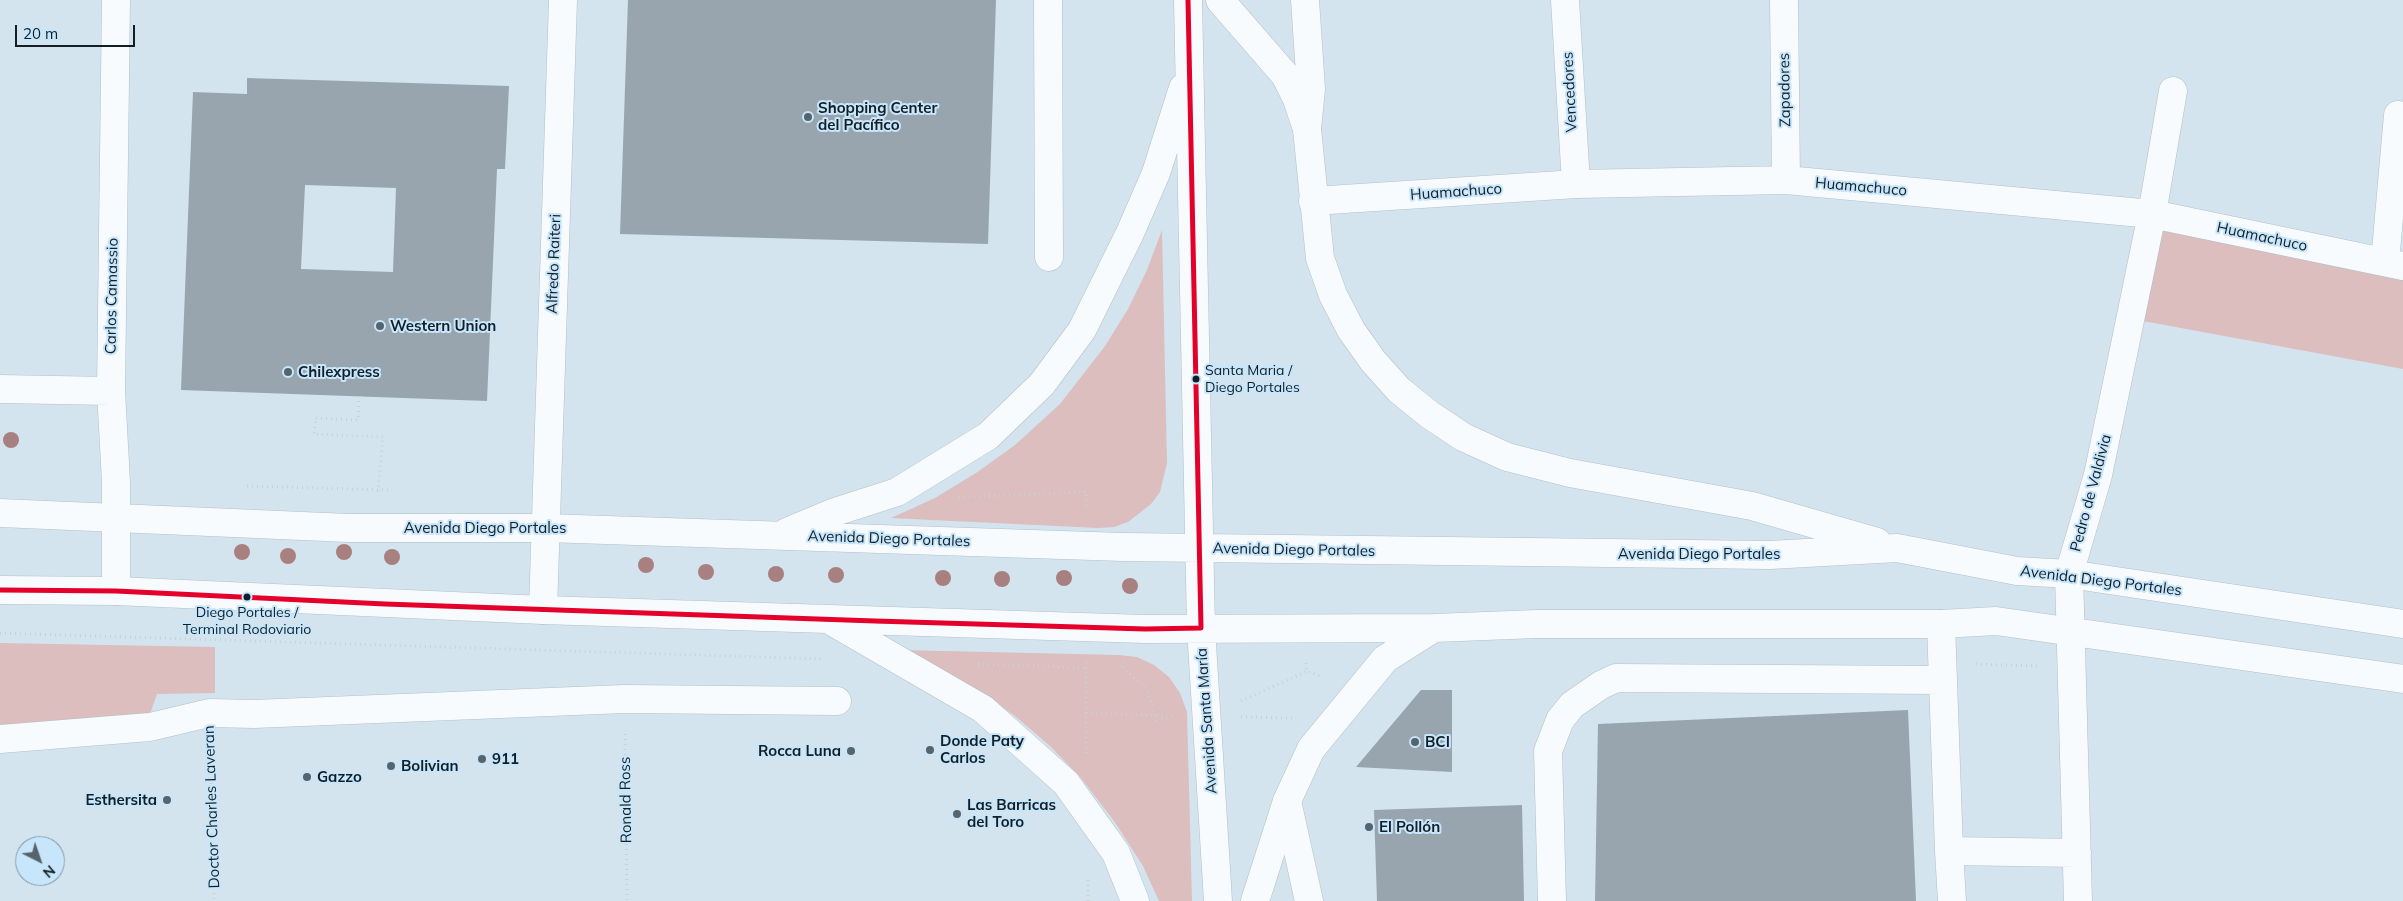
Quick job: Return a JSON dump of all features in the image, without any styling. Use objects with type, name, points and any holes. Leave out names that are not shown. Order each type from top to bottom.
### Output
[{"type":"main road","name":"Carlos Camassio","points":[[116,0],[111,391],[116,518],[116,592]]},
{"type":"main road","name":"Alfredo Raiteri","points":[[545,528],[563,0]]},
{"type":"main road","points":[[1048,0],[1049,257]]},
{"type":"main road","name":"Avenida Santa María","points":[[1188,0],[1201,628],[1218,901]]},
{"type":"main road","points":[[1220,0],[1285,75],[1297,99],[1307,129]]},
{"type":"main road","points":[[1305,0],[1311,89],[1307,129],[1320,258],[1333,294],[1351,330],[1373,361],[1399,390],[1430,416],[1462,437],[1507,457],[1570,474],[1752,506],[1897,548]]},
{"type":"main road","name":"Vencedores","points":[[1565,0],[1576,184]]},
{"type":"main road","name":"Zapadores","points":[[1784,0],[1786,180]]},
{"type":"main road","points":[[778,536],[835,512],[898,492],[988,436],[1042,384],[1082,330],[1130,233],[1156,173],[1190,68]]},
{"type":"main road","name":"Pedro de Valdivia","points":[[2078,901],[2069,574],[2098,475],[2152,214],[2173,91]]},
{"type":"main road","points":[[2394,264],[2398,115]]},
{"type":"main road","name":"Huamachuco","points":[[1313,201],[1576,184],[1786,180],[2152,214],[2394,264]]},
{"type":"main road","points":[[0,389],[111,391]]},
{"type":"main road","name":"Avenida Diego Portales","points":[[0,513],[349,528],[545,528],[1200,548],[1770,555],[1897,548],[2017,571],[2069,574],[2403,624]]},
{"type":"main road","points":[[543,610],[545,528]]},
{"type":"main road","points":[[0,590],[116,592],[543,610],[1145,629],[1434,628],[1537,624],[1941,624],[1996,621],[2403,679]]},
{"type":"main road","points":[[826,618],[983,709],[1066,784],[1116,853],[1135,901]]},
{"type":"main road","points":[[1941,624],[1952,901]]},
{"type":"main road","points":[[1255,901],[1287,801],[1311,749],[1358,690],[1386,659],[1434,628]]},
{"type":"main road","points":[[1552,901],[1548,751],[1560,720],[1572,705],[1601,684],[1616,678],[1943,680]]},
{"type":"main road","points":[[0,739],[150,727],[209,712],[254,714],[624,699],[837,701]]},
{"type":"main road","points":[[1287,801],[1309,901]]},
{"type":"main road","points":[[1949,851],[2077,853]]},
{"type":"path","points":[[355,436],[314,434],[316,418],[358,420],[359,396]]},
{"type":"path","points":[[0,633],[833,660]]},
{"type":"path","points":[[970,664],[1086,668]]},
{"type":"path","name":"Ronald Ross","points":[[624,699],[627,901]]},
{"type":"path","name":"Doctor Charles Laveran","points":[[209,712],[214,901]]},
{"type":"shaded area","points":[[2161,225],[2403,269],[2403,369],[2143,321]]},
{"type":"shaded area","points":[[1162,230],[1167,463],[1160,492],[1151,504],[1128,522],[1114,527],[1098,528],[891,518],[935,498],[976,473],[1015,445],[1060,404],[1105,346],[1128,309],[1147,270]]},
{"type":"shaded area","points":[[0,643],[215,647],[215,693],[157,694],[150,714],[0,732]]},
{"type":"shaded area","points":[[899,650],[1119,655],[1137,657],[1154,665],[1169,677],[1180,693],[1187,712],[1192,901],[1159,901],[1143,866],[1114,821],[1081,778],[1050,746],[1015,716],[978,690]]},
{"type":"building","name":"Shopping Center del Pacífico","points":[[628,0],[996,0],[988,244],[620,234]]},
{"type":"building","points":[[247,78],[509,86],[505,169],[497,169],[487,401],[181,390],[193,92],[247,94]],"holes":[[[305,185],[396,188],[393,272],[301,269]]]},
{"type":"building","name":"BCI","points":[[1421,690],[1452,690],[1452,772],[1356,767]]},
{"type":"building","points":[[1908,710],[1916,901],[1595,901],[1598,724]]},
{"type":"building","points":[[1522,805],[1524,901],[1377,901],[1374,810]]},
{"type":"transit line","points":[[0,590],[116,591],[385,604],[875,621],[1145,629],[1201,628],[1188,0]]},
{"type":"place","name":"Shopping Center del Pacífico","points":[[808,117]]},
{"type":"place","name":"Western Union","points":[[380,326]]},
{"type":"place","name":"Chilexpress","points":[[288,372]]},
{"type":"place","name":"Santa Maria / Diego Portales","points":[[1196,379]]},
{"type":"place","name":"Diego Portales / Terminal Rodoviario","points":[[247,597]]},
{"type":"place","name":"BCI","points":[[1415,742]]},
{"type":"place","name":"Donde Paty Carlos","points":[[930,750]]},
{"type":"place","name":"Rocca Luna","points":[[851,751]]},
{"type":"place","name":"911","points":[[482,759]]},
{"type":"place","name":"Bolivian","points":[[391,766]]},
{"type":"place","name":"Gazzo","points":[[307,777]]},
{"type":"place","name":"Esthersita","points":[[167,800]]},
{"type":"place","name":"Las Barricas del Toro","points":[[957,814]]},
{"type":"place","name":"El Pollón","points":[[1369,827]]}]
